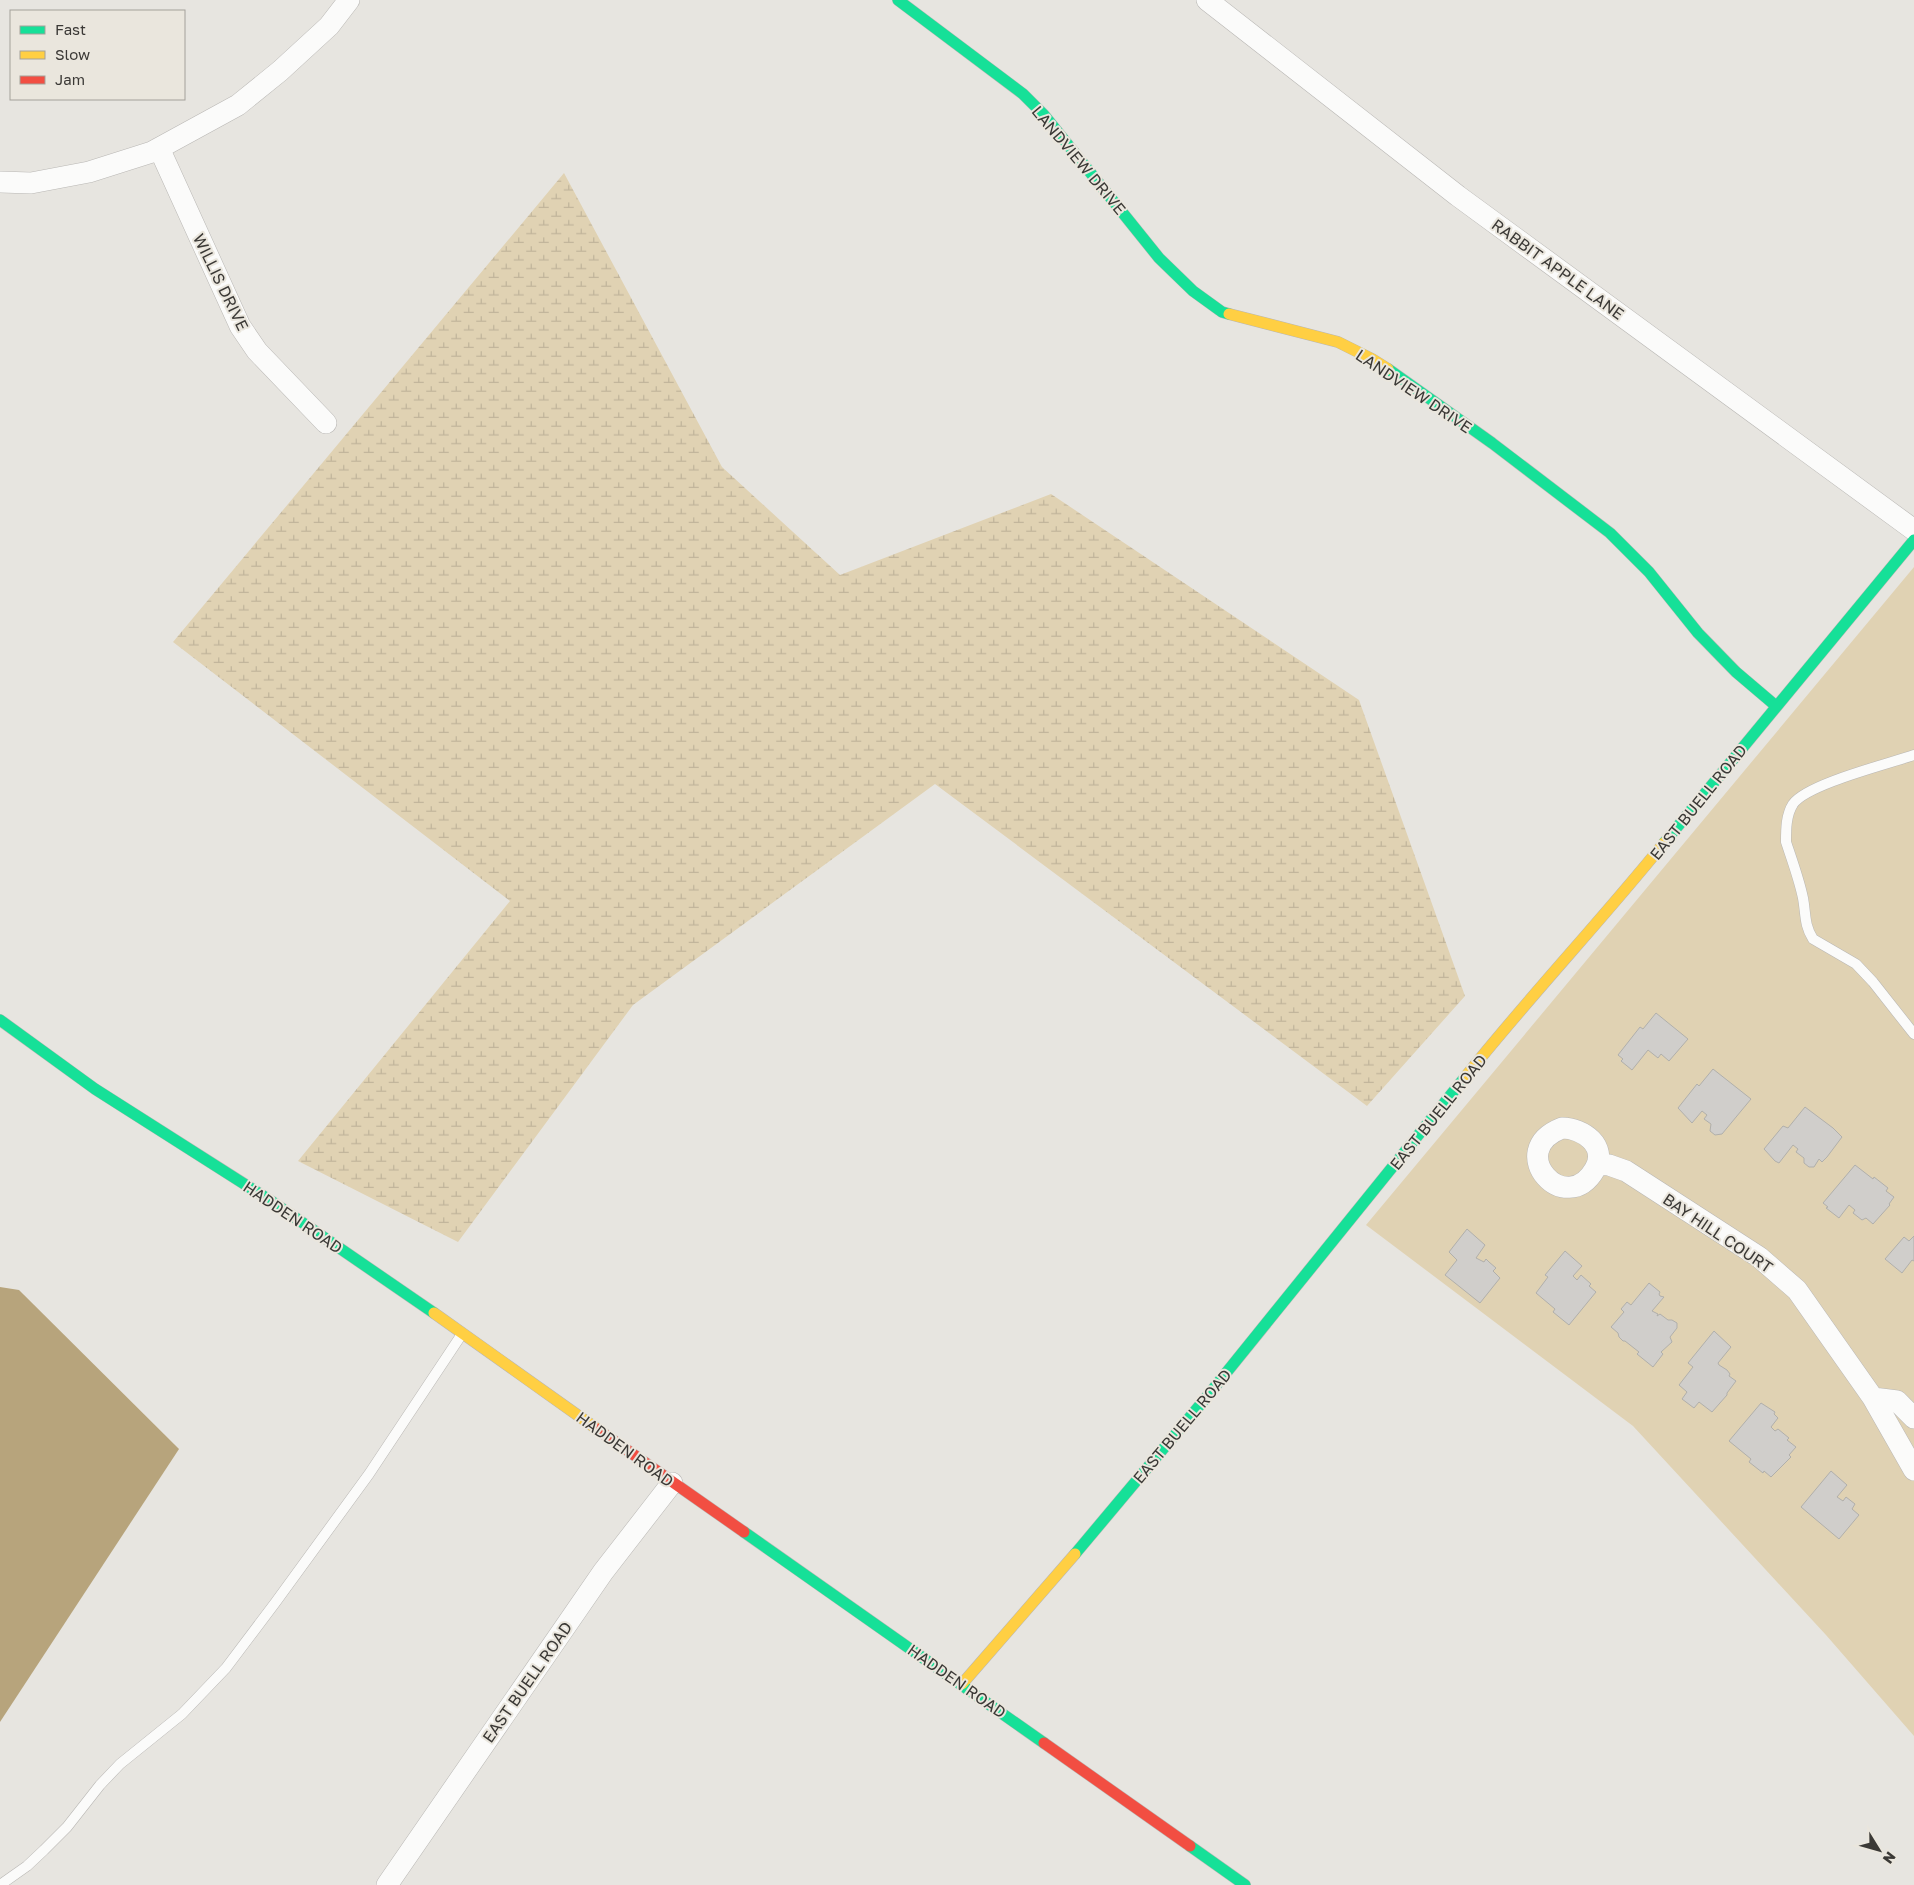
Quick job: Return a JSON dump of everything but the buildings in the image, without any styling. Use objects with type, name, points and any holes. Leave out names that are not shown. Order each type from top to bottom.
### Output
[{"type":"street","points":[[0,182],[31,183],[89,172],[152,152],[238,105],[280,71],[329,26],[349,0]]},
{"type":"street","name":"LANDVIEW DRIVE","points":[[898,0],[1023,94],[1044,116],[1159,258],[1193,291],[1222,312],[1338,342],[1372,359],[1408,383],[1610,533],[1650,572],[1698,633],[1736,672],[1776,706]]},
{"type":"street","name":"RABBIT APPLE LANE","points":[[1207,0],[1458,196],[1914,530]]},
{"type":"street","name":"WILLIS DRIVE","points":[[159,148],[240,326],[257,351],[326,423]]},
{"type":"street","name":"EAST BUELL ROAD","points":[[962,1684],[1205,1400],[1511,1020],[1635,879],[1914,540]]},
{"type":"street","name":"HADDEN ROAD","points":[[0,1020],[95,1089],[271,1201],[463,1333],[672,1483],[962,1684],[1246,1885]]},
{"type":"street","name":"BAY HILL COURT","points":[[1598,1164],[1609,1165],[1626,1171],[1759,1256],[1797,1290],[1873,1398],[1914,1470]]},
{"type":"street","points":[[1873,1398],[1897,1401],[1914,1418]]},
{"type":"street","name":"EAST BUELL ROAD","points":[[387,1885],[603,1572],[672,1483]]},
{"type":"lane","points":[[1914,755],[1819,786],[1804,794],[1792,805],[1787,819],[1786,842],[1803,898],[1805,923],[1810,934],[1814,939],[1856,964],[1873,982],[1914,1034]]},
{"type":"lane","points":[[0,1885],[27,1866],[44,1850],[120,1764],[182,1714],[226,1668],[369,1474],[463,1333]]},
{"type":"green space","points":[[564,173],[722,467],[840,575],[1051,494],[1359,700],[1465,996],[1367,1106],[935,784],[633,1005],[458,1242],[298,1161],[510,901],[173,642]]},
{"type":"green space","points":[[1914,567],[1914,1736],[1826,1635],[1633,1426],[1366,1225]]},
{"type":"shaded area","points":[[0,1287],[19,1290],[179,1449],[0,1722]]},
{"type":"traffic: fast","points":[[898,0],[1023,94],[1044,115],[1159,258],[1193,291],[1222,312],[1229,314]]},
{"type":"traffic: fast","points":[[1388,369],[1492,443],[1610,533],[1649,572],[1698,633],[1736,672],[1776,706]]},
{"type":"traffic: fast","points":[[1664,843],[1914,540]]},
{"type":"traffic: fast","points":[[0,1020],[95,1089],[271,1201],[434,1313]]},
{"type":"traffic: fast","points":[[1075,1554],[1205,1399],[1466,1076]]},
{"type":"traffic: fast","points":[[744,1532],[1044,1743]]},
{"type":"traffic: fast","points":[[1190,1846],[1245,1885]]},
{"type":"traffic: slow","points":[[1229,314],[1338,342],[1388,369]]},
{"type":"traffic: slow","points":[[1466,1076],[1664,843]]},
{"type":"traffic: slow","points":[[434,1313],[597,1429]]},
{"type":"traffic: slow","points":[[962,1684],[1075,1554]]},
{"type":"traffic: jam","points":[[597,1429],[744,1532]]},
{"type":"traffic: jam","points":[[1044,1743],[1190,1846]]}]
